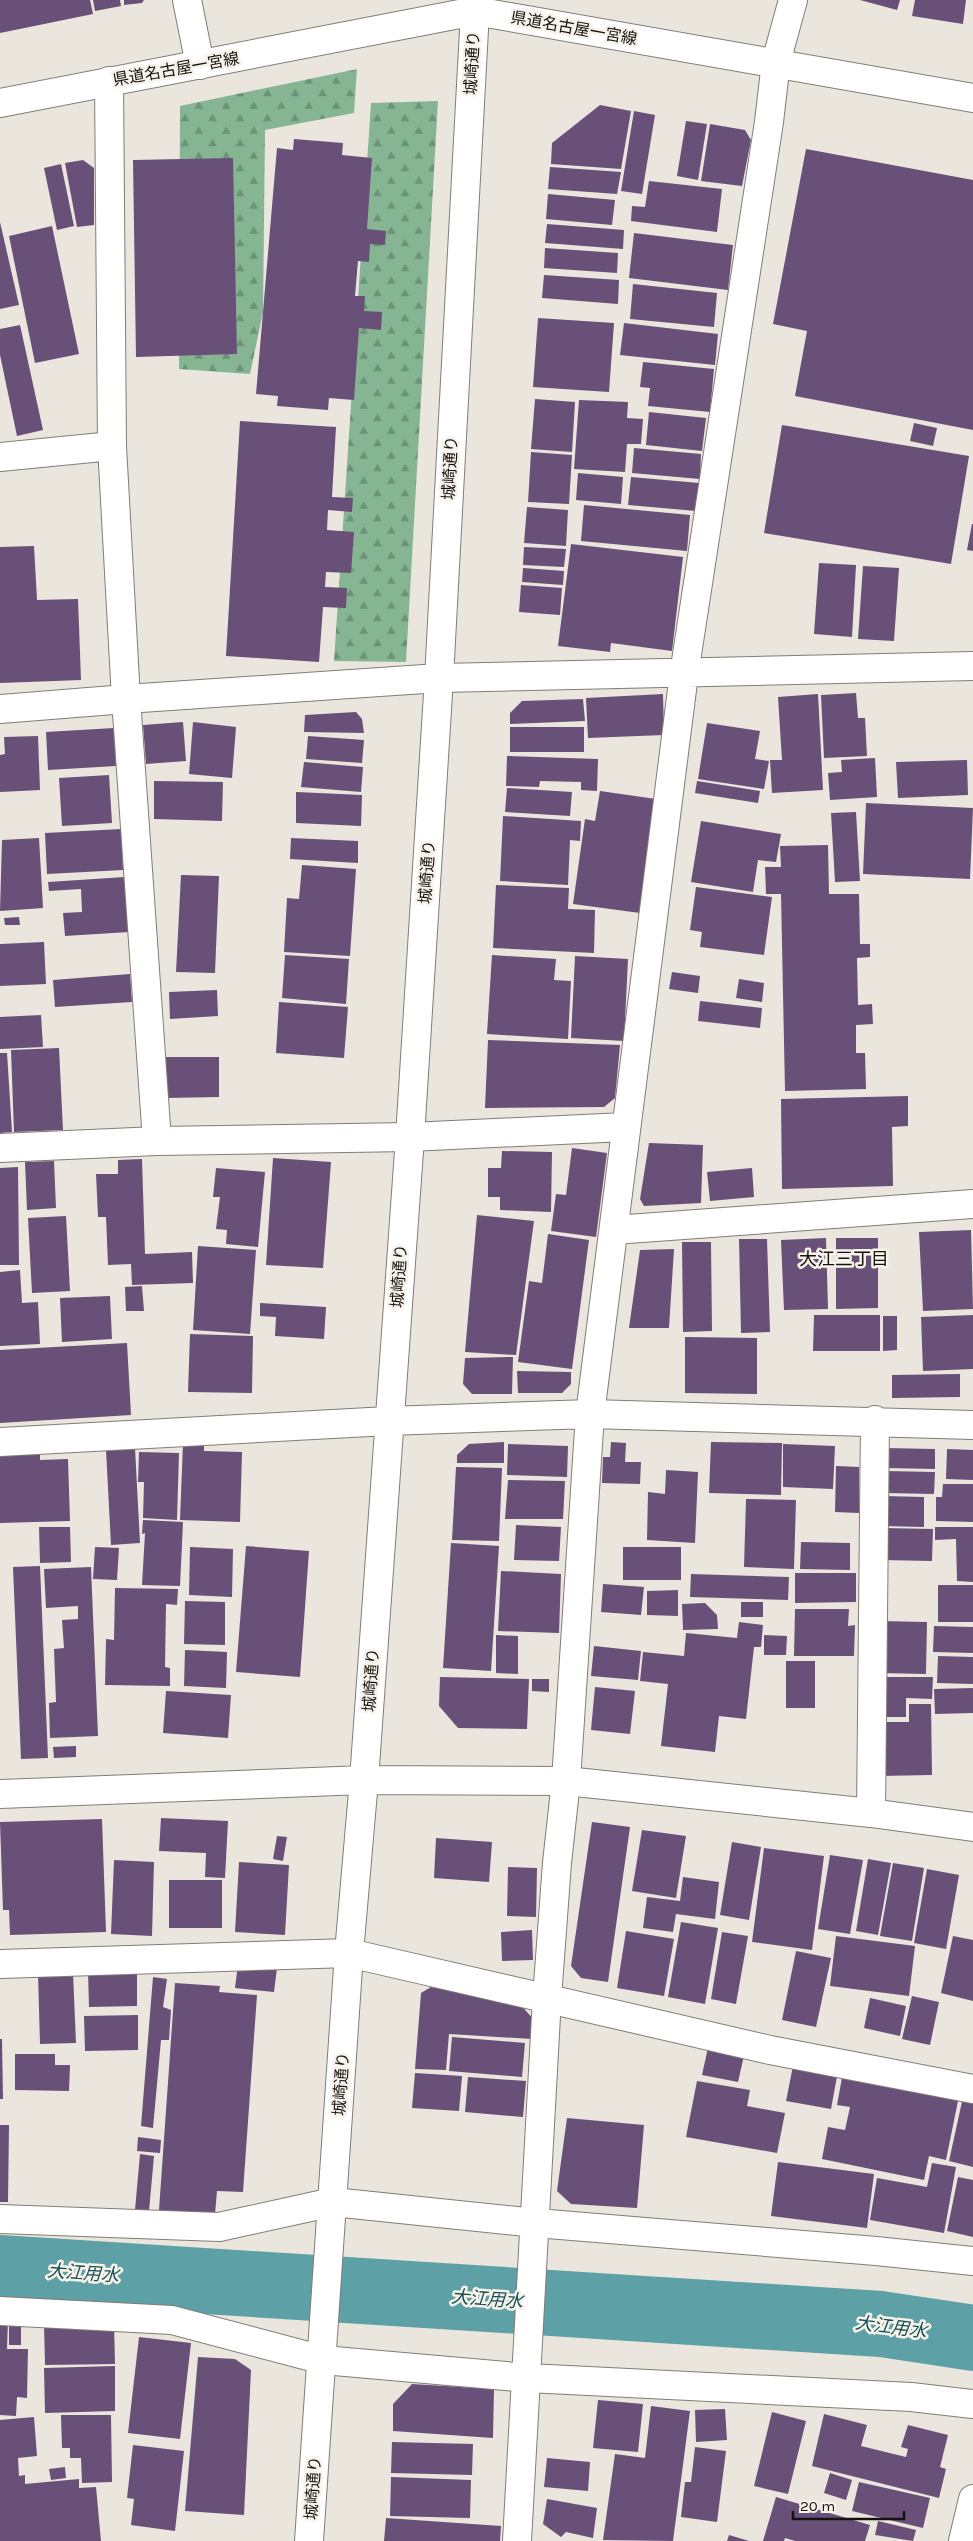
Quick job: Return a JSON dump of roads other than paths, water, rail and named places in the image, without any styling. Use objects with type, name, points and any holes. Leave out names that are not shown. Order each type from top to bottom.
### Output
[{"type":"street","points":[[187,0],[200,65]]},
{"type":"street","points":[[517,2541],[528,2378],[547,1998],[557,1863],[566,1782],[590,1414],[684,674],[769,122],[776,62],[793,0]]},
{"type":"street","name":"県道名古屋一宮線","points":[[0,103],[200,65],[475,5],[973,98]]},
{"type":"street","name":"城崎通り","points":[[309,2541],[326,2320],[349,1953],[364,1780],[388,1421],[410,1137],[439,678],[475,5]]},
{"type":"street","points":[[109,81],[112,446],[126,699],[157,1141]]},
{"type":"street","points":[[0,457],[112,446]]},
{"type":"street","points":[[0,709],[439,678],[684,674],[973,666]]},
{"type":"street","points":[[0,1148],[157,1141],[410,1137],[625,1128]]},
{"type":"street","points":[[614,1230],[973,1204]]},
{"type":"street","points":[[0,1442],[388,1421],[590,1414],[973,1424]]},
{"type":"street","points":[[871,1813],[875,1420]]},
{"type":"street","points":[[0,1794],[364,1780],[566,1782],[871,1813],[973,1826]]},
{"type":"street","points":[[0,1964],[349,1953],[770,2050],[973,2089]]},
{"type":"street","points":[[0,2219],[219,2227],[333,2202],[973,2261]]},
{"type":"street","points":[[0,2311],[172,2320],[323,2360],[528,2378],[910,2397],[973,2404]]},
{"type":"street","points":[[963,2541],[973,2499]]},
{"type":"waterway","name":"大江用水","points":[[0,2268],[881,2324],[973,2338]]},
{"type":"district","name":"大江三丁目","points":[[844,1259]]}]
